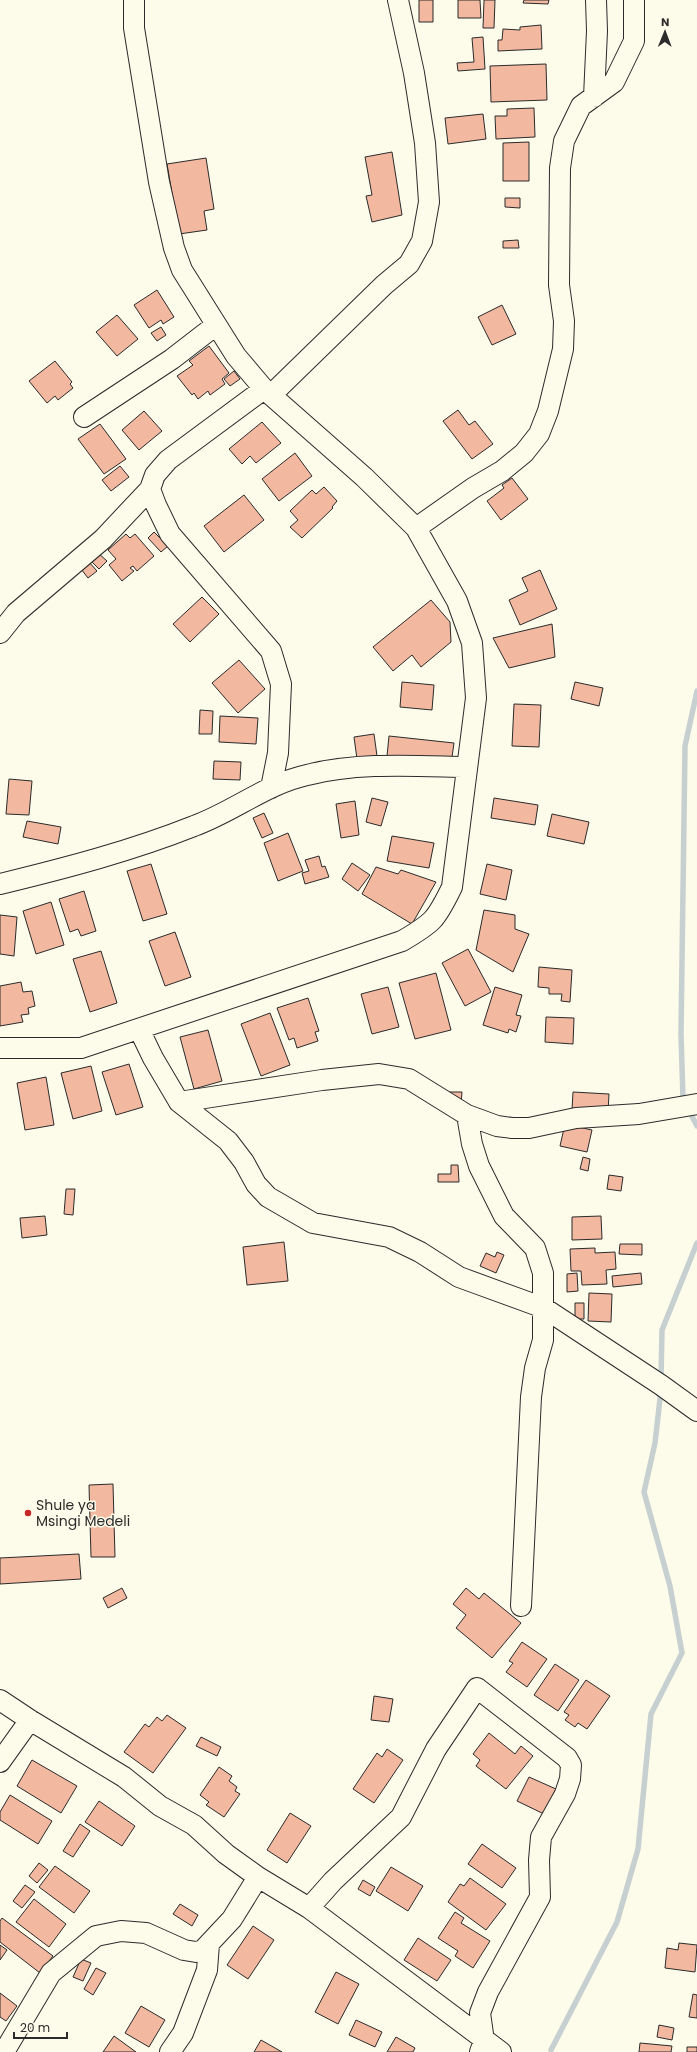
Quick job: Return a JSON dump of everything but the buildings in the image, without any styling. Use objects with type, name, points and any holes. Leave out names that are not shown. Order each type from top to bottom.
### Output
[{"type":"street","points":[[0,1048],[81,1048],[402,941],[429,925],[440,912],[452,887],[476,698],[472,643],[457,601],[416,528],[364,477],[268,392],[236,356],[182,270],[174,248],[159,182],[134,28],[134,0]]},
{"type":"street","points":[[0,633],[16,612],[98,544],[150,489],[155,475],[168,460],[268,392],[384,285],[409,264],[422,241],[429,202],[425,144],[414,73],[398,0]]},
{"type":"street","points":[[594,97],[597,31],[596,0]]},
{"type":"street","points":[[416,528],[473,488],[502,471],[524,453],[539,434],[548,411],[563,349],[564,321],[559,285],[560,168],[564,141],[570,124],[581,106],[614,82],[634,41],[634,0]]},
{"type":"street","points":[[84,417],[172,359],[216,325]]},
{"type":"street","points":[[150,489],[170,534],[271,651],[282,684],[278,753],[271,788]]},
{"type":"street","points":[[0,884],[85,863],[195,826],[271,788],[306,775],[352,768],[398,766],[467,767]]},
{"type":"street","points":[[139,1029],[153,1058],[179,1102],[228,1141],[244,1162],[256,1184],[268,1197],[313,1223],[389,1238],[420,1252],[459,1277],[544,1308],[661,1385],[697,1411]]},
{"type":"street","points":[[179,1102],[322,1080],[379,1074],[409,1079],[467,1115],[497,1126],[529,1128],[576,1118],[639,1114],[697,1104]]},
{"type":"street","points":[[467,1115],[472,1144],[480,1166],[504,1216],[535,1248],[543,1273],[543,1340],[535,1368],[531,1397],[520,1606]]},
{"type":"street","points":[[309,1908],[333,1881],[401,1817],[436,1749],[477,1688],[567,1758],[572,1765],[570,1779],[565,1794],[541,1837],[539,1860],[540,1897],[488,1992],[480,2013],[488,2048]]},
{"type":"street","points":[[0,1700],[124,1777],[160,1806],[194,1825],[226,1854],[258,1877],[309,1908],[488,2048]]},
{"type":"street","points":[[0,1762],[30,1720]]},
{"type":"street","points":[[4,2052],[50,1973],[96,1936],[121,1931],[146,1933],[184,1950],[196,1952],[203,1950],[232,1919],[258,1877]]},
{"type":"street","points":[[170,2052],[183,2033],[207,1970],[209,1944]]},
{"type":"waterway","points":[[697,691],[685,746],[681,1034],[683,1099],[697,1126]]},
{"type":"waterway","points":[[661,1379],[662,1330],[697,1243]]},
{"type":"waterway","points":[[551,2050],[617,1922],[638,1849],[651,1714],[682,1653],[670,1586],[644,1492],[655,1443],[661,1390]]},
{"type":"place","name":"Shule ya Msingi Medeli","points":[[28,1513]]}]
